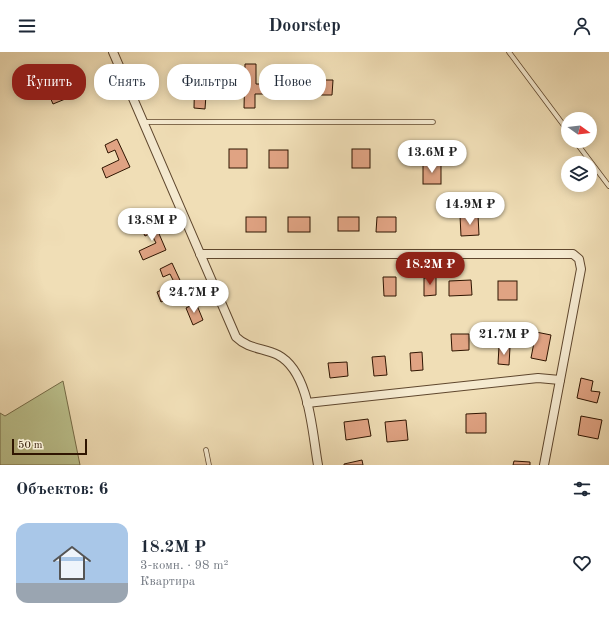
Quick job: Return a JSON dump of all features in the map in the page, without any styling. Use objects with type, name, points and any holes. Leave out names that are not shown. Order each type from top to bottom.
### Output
[{"type":"street","points":[[113,52],[236,337],[244,344],[277,355],[286,361],[296,371],[307,403],[318,465]]},
{"type":"street","points":[[200,254],[573,254],[579,259],[581,269],[544,465]]},
{"type":"street","points":[[307,403],[538,378],[560,380]]},
{"type":"lane","points":[[509,52],[561,122]]},
{"type":"lane","points":[[143,122],[433,122]]},
{"type":"lane","points":[[580,148],[609,186]]},
{"type":"lane","points":[[206,450],[209,465]]},
{"type":"green space","points":[[63,381],[80,465],[0,465],[0,413],[5,416]]},
{"type":"building","points":[[251,64],[256,64],[256,84],[259,84],[259,94],[255,94],[255,108],[244,108],[244,100],[251,100]]},
{"type":"building","points":[[326,80],[333,80],[332,95],[326,95]]},
{"type":"building","points":[[51,100],[63,100],[53,104]]},
{"type":"building","points":[[194,100],[206,100],[205,109],[194,108]]},
{"type":"building","points":[[117,139],[130,167],[106,178],[102,168],[119,160],[115,150],[108,153],[105,145]]},
{"type":"building","points":[[229,149],[247,149],[247,168],[229,168]]},
{"type":"building","points":[[352,149],[370,149],[370,168],[352,168]]},
{"type":"building","points":[[269,150],[288,150],[288,168],[269,168]]},
{"type":"building","points":[[423,165],[441,165],[441,184],[423,184]]},
{"type":"building","points":[[478,215],[479,235],[461,236],[460,216]]},
{"type":"building","points":[[246,217],[266,217],[266,232],[246,232]]},
{"type":"building","points":[[288,217],[310,217],[310,232],[288,232]]},
{"type":"building","points":[[338,217],[359,217],[359,231],[338,231]]},
{"type":"building","points":[[377,217],[396,217],[396,232],[376,232]]},
{"type":"building","points":[[154,222],[166,250],[143,260],[139,251],[156,243],[151,233],[145,236],[141,228]]},
{"type":"building","points":[[172,263],[185,291],[161,302],[157,292],[175,284],[170,274],[163,277],[160,269]]},
{"type":"building","points":[[383,277],[396,277],[396,296],[384,296]]},
{"type":"building","points":[[436,277],[436,295],[424,296],[424,278]]},
{"type":"building","points":[[471,280],[472,295],[449,296],[449,281]]},
{"type":"building","points":[[498,281],[517,281],[517,300],[498,300]]},
{"type":"building","points":[[196,303],[203,320],[193,325],[186,308]]},
{"type":"building","points":[[536,332],[551,335],[546,361],[531,358]]},
{"type":"building","points":[[451,334],[469,334],[469,350],[452,351]]},
{"type":"building","points":[[499,346],[510,347],[509,365],[498,364]]},
{"type":"building","points":[[422,352],[423,370],[411,371],[410,353]]},
{"type":"building","points":[[385,356],[387,375],[374,376],[372,357]]},
{"type":"building","points":[[347,362],[348,376],[330,378],[328,363]]},
{"type":"building","points":[[581,378],[593,381],[591,391],[600,392],[597,403],[577,398]]},
{"type":"building","points":[[486,413],[486,433],[466,433],[466,414]]},
{"type":"building","points":[[581,416],[602,420],[598,439],[578,435]]},
{"type":"building","points":[[368,419],[371,436],[346,440],[344,422]]},
{"type":"building","points":[[406,420],[408,440],[387,442],[385,422]]},
{"type":"building","points":[[362,460],[363,465],[344,465],[344,464]]},
{"type":"building","points":[[514,461],[530,462],[530,465],[513,465]]}]
